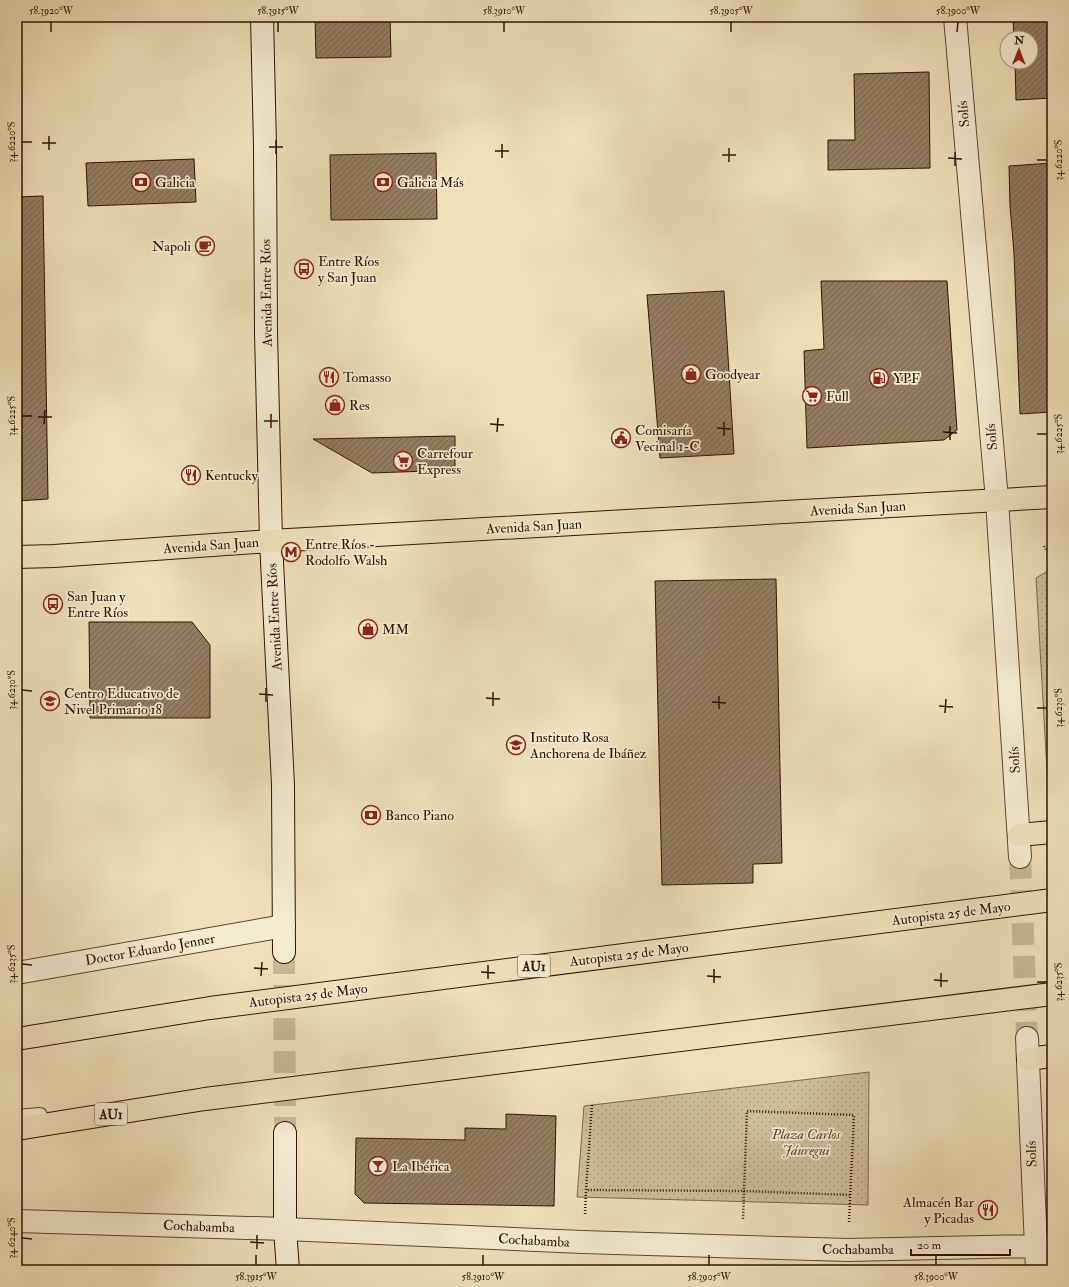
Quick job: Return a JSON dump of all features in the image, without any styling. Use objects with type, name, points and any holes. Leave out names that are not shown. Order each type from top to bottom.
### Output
[{"type":"main road","name":"Avenida San Juan","points":[[17,558],[271,541],[1052,497]]},
{"type":"main road","points":[[1019,835],[1052,832]]},
{"type":"main road","name":"Autopista 25 de Mayo","points":[[17,1039],[210,1008],[1052,900]]},
{"type":"main road","name":"AU1","points":[[17,1129],[205,1099],[1052,994]]},
{"type":"main road","points":[[1027,1048],[1052,1056]]},
{"type":"street","name":"Avenida Entre Ríos","points":[[262,17],[265,146],[266,332],[271,541],[283,785],[284,952]]},
{"type":"street","name":"Solís","points":[[955,17],[997,500],[1020,857]]},
{"type":"street","name":"Doctor Eduardo Jenner","points":[[17,973],[284,926]]},
{"type":"street","name":"Solís","points":[[1027,1048],[1043,1245],[1037,1270]]},
{"type":"street","points":[[285,1133],[285,1229],[288,1270]]},
{"type":"street","name":"Cochabamba","points":[[17,1221],[285,1229],[582,1242],[848,1250],[1043,1245]]},
{"type":"lane","points":[[17,1118],[205,1099]]},
{"type":"path","points":[[1044,546],[1052,560]]},
{"type":"path","points":[[592,1105],[586,1190],[744,1191],[851,1195],[854,1115],[747,1111],[744,1191]]},
{"type":"green space","points":[[1046,572],[1052,572],[1052,806],[1049,806],[1036,578]]},
{"type":"green space","name":"Plaza Carlos Jáuregui","points":[[869,1072],[868,1205],[577,1197],[584,1106]]},
{"type":"building","points":[[315,17],[390,17],[391,57],[316,58]]},
{"type":"building","points":[[1013,17],[1052,17],[1052,98],[1016,100],[1015,70],[1039,70],[1039,30],[1014,30]]},
{"type":"building","points":[[929,72],[930,168],[828,170],[828,140],[855,140],[854,74]]},
{"type":"building","name":"Galicia Más","points":[[436,153],[437,219],[331,220],[330,155]]},
{"type":"building","name":"Galicia","points":[[194,159],[196,202],[88,206],[86,163]]},
{"type":"building","points":[[1052,163],[1052,412],[1020,414],[1009,166]]},
{"type":"building","points":[[43,196],[48,499],[17,501],[17,197]]},
{"type":"building","points":[[821,281],[947,281],[957,430],[944,440],[807,448],[804,351],[824,349]]},
{"type":"building","name":"Goodyear","points":[[724,291],[734,454],[660,458],[647,295]]},
{"type":"building","name":"Carrefour Express","points":[[455,436],[455,470],[372,473],[313,439]]},
{"type":"building","points":[[776,579],[782,863],[753,864],[753,883],[662,885],[655,581]]},
{"type":"building","points":[[89,622],[192,622],[210,645],[210,718],[90,718]]},
{"type":"building","points":[[506,1114],[556,1116],[554,1206],[364,1203],[355,1194],[356,1138],[465,1140],[465,1128],[506,1129]]},
{"type":"tunnel","points":[[1020,857],[1027,1038]]},
{"type":"tunnel","points":[[284,952],[285,1133]]},
{"type":"place","name":"Galicia","points":[[141,182]]},
{"type":"place","name":"Galicia Más","points":[[383,182]]},
{"type":"place","name":"Napoli","points":[[205,246]]},
{"type":"place","name":"Entre Ríos y San Juan","points":[[304,269]]},
{"type":"place","name":"Goodyear","points":[[691,374]]},
{"type":"place","name":"Tomasso","points":[[329,377]]},
{"type":"place","name":"YPF","points":[[879,378]]},
{"type":"place","name":"Full","points":[[812,396]]},
{"type":"place","name":"Res","points":[[335,405]]},
{"type":"place","name":"Comisaría Vecinal 1-C","points":[[621,438]]},
{"type":"place","name":"Carrefour Express","points":[[403,461]]},
{"type":"place","name":"Kentucky","points":[[191,475]]},
{"type":"place","name":"Entre Ríos - Rodolfo Walsh","points":[[291,552]]},
{"type":"place","name":"San Juan y Entre Ríos","points":[[53,604]]},
{"type":"place","name":"MM","points":[[368,629]]},
{"type":"place","name":"Centro Educativo de Nivel Primario 18","points":[[50,701]]},
{"type":"place","name":"Instituto Rosa Anchorena de Ibáñez","points":[[516,745]]},
{"type":"place","name":"Banco Piano","points":[[371,815]]},
{"type":"place","name":"La Ibérica","points":[[378,1166]]},
{"type":"place","name":"Almacén Bar y Picadas","points":[[988,1210]]}]
